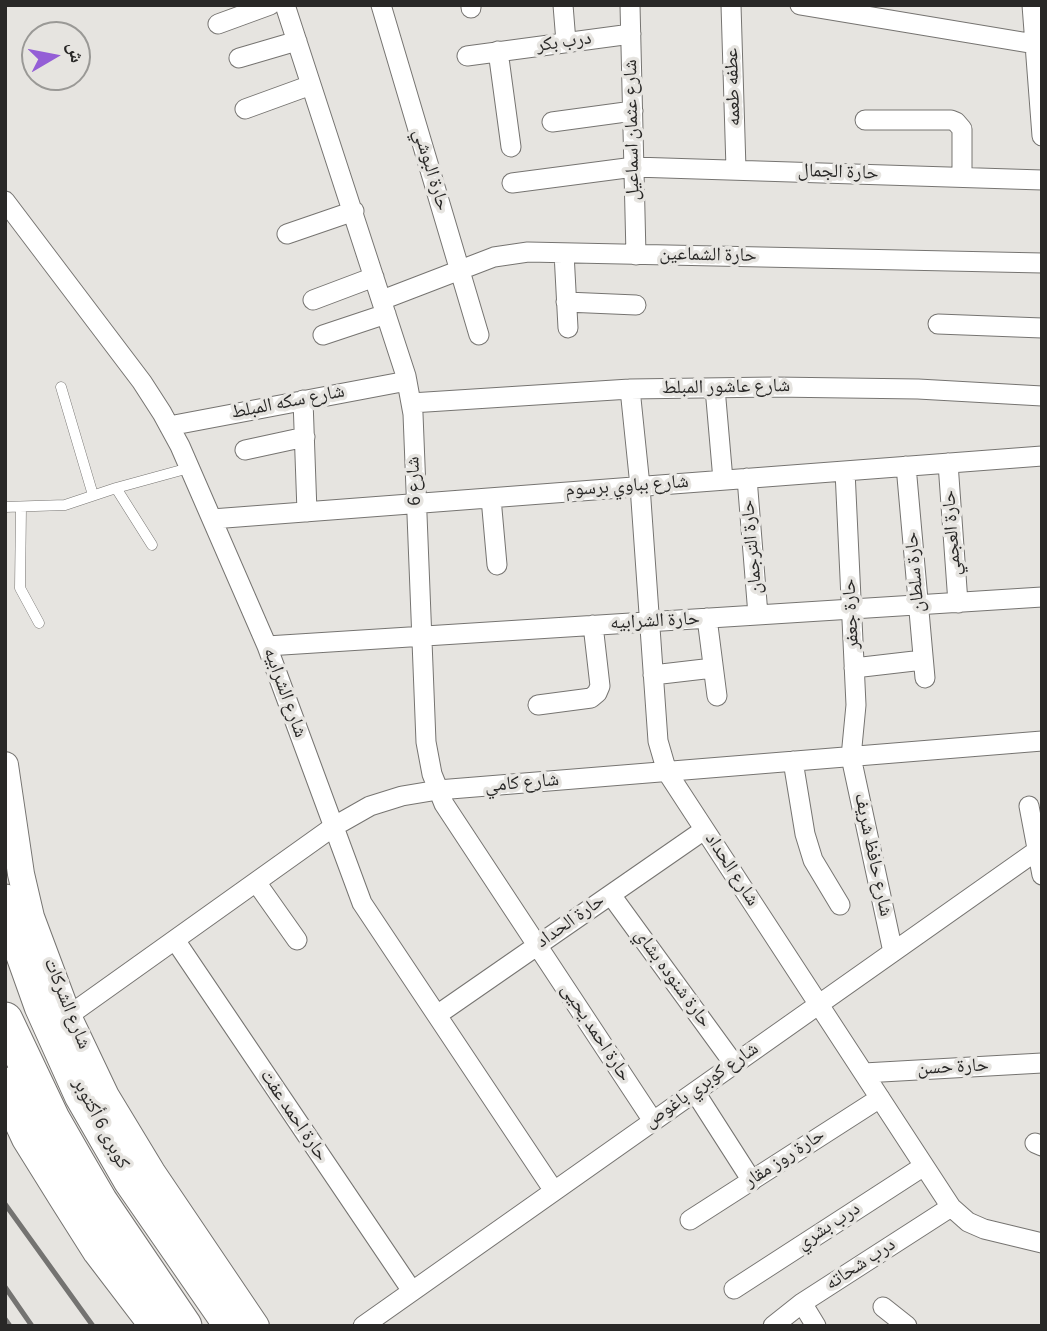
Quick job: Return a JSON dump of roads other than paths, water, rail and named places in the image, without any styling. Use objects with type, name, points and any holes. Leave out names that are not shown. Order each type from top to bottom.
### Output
[{"type":"highway","name":"كوبرى 6 أكتوبر","points":[[5,902],[42,1006],[82,1095],[131,1180],[232,1326]]},
{"type":"highway","points":[[5,1020],[52,1119],[76,1161],[100,1202],[184,1326]]},
{"type":"highway","points":[[5,1085],[29,1137],[100,1250],[158,1326]]},
{"type":"main road","name":"شارع الشركات","points":[[5,765],[20,874],[32,917],[68,1016],[106,1096],[152,1172],[256,1326]]},
{"type":"main road","name":"شارع الشركات","points":[[5,845],[19,912],[51,1002],[82,1071],[112,1124],[246,1326]]},
{"type":"street","points":[[218,24],[270,5]]},
{"type":"street","name":"شارع 6","points":[[285,5],[407,381],[411,402],[426,742],[432,774],[444,804],[537,946]]},
{"type":"street","name":"حارة البوشي","points":[[381,5],[478,335]]},
{"type":"street","points":[[563,5],[566,42]]},
{"type":"street","name":"شارع عثمان اسماعيل","points":[[630,5],[636,255]]},
{"type":"street","name":"عطفه طعمه","points":[[731,5],[737,169]]},
{"type":"street","points":[[800,5],[1037,51]]},
{"type":"street","points":[[1032,5],[1042,136]]},
{"type":"street","name":"درب بكر","points":[[467,56],[631,34]]},
{"type":"street","points":[[239,58],[297,41]]},
{"type":"street","points":[[498,51],[511,147]]},
{"type":"street","points":[[246,108],[311,85]]},
{"type":"street","points":[[552,122],[633,111]]},
{"type":"street","points":[[865,120],[956,122],[962,129],[961,177]]},
{"type":"street","name":"حارة الجمال","points":[[512,183],[634,167],[1042,180]]},
{"type":"street","name":"شارع الشرابيه","points":[[5,201],[142,382],[169,426],[267,646],[362,903],[554,1191]]},
{"type":"street","points":[[287,234],[354,211]]},
{"type":"street","name":"حارة الشماعين","points":[[323,335],[460,269],[528,252],[1042,263]]},
{"type":"street","points":[[564,253],[568,328]]},
{"type":"street","points":[[313,300],[374,277]]},
{"type":"street","points":[[566,302],[636,305]]},
{"type":"street","points":[[938,324],[1042,328]]},
{"type":"street","name":"شارع سكه المبلط","points":[[169,426],[407,381]]},
{"type":"street","points":[[715,388],[723,480]]},
{"type":"street","name":"شارع عاشور المبلط","points":[[411,402],[630,389],[715,388],[918,389],[1042,396]]},
{"type":"street","name":"شارع الحداد","points":[[630,389],[640,486],[658,741],[667,772],[951,1206],[968,1222],[984,1229],[1042,1242]]},
{"type":"street","points":[[303,400],[307,512]]},
{"type":"street","points":[[245,450],[305,437]]},
{"type":"street","name":"شارع بباوي برسوم","points":[[212,519],[1042,456]]},
{"type":"street","name":"حارة العجمي","points":[[947,463],[958,603]]},
{"type":"street","name":"حارة سلطان","points":[[855,668],[924,669],[906,466]]},
{"type":"street","name":"حارة جعفر","points":[[845,471],[856,705],[850,757]]},
{"type":"street","name":"حارة الترجمان","points":[[747,478],[758,615]]},
{"type":"street","points":[[491,498],[498,565]]},
{"type":"street","name":"حارة الشرابيه","points":[[267,646],[1042,597]]},
{"type":"street","points":[[707,618],[717,696]]},
{"type":"street","points":[[538,705],[591,698],[597,693],[600,686],[593,625]]},
{"type":"street","points":[[653,675],[713,668]]},
{"type":"street","name":"شارع كامي","points":[[68,1016],[333,827],[370,806],[402,796],[438,790],[1042,741]]},
{"type":"street","name":"شارع حافظ شريف","points":[[850,757],[893,952]]},
{"type":"street","points":[[793,761],[805,834],[813,860],[840,905]]},
{"type":"street","points":[[1029,806],[1042,875]]},
{"type":"street","name":"حارة الحداد","points":[[437,1015],[704,830]]},
{"type":"street","name":"شارع كوبري باغوص","points":[[363,1326],[1039,849]]},
{"type":"street","points":[[256,882],[297,940]]},
{"type":"street","name":"حارة شنوده بشاي","points":[[611,895],[734,1064]]},
{"type":"street","name":"حارة احمد عفت","points":[[175,940],[412,1291]]},
{"type":"street","name":"حارة احمد يحيى","points":[[537,946],[653,1121]]},
{"type":"street","name":"حارة حسن","points":[[864,1073],[1042,1063]]},
{"type":"street","points":[[695,1092],[752,1181]]},
{"type":"street","name":"حارة روز مقار","points":[[690,1220],[880,1098]]},
{"type":"street","name":"درب بشري","points":[[734,1289],[924,1166]]},
{"type":"street","name":"درب شحاته","points":[[774,1326],[802,1303],[951,1206]]},
{"type":"street","points":[[802,1303],[816,1326]]},
{"type":"street","points":[[883,1307],[907,1326]]},
{"type":"lane","points":[[61,387],[93,495]]},
{"type":"lane","points":[[5,507],[54,507],[189,468]]},
{"type":"lane","points":[[116,488],[152,545]]},
{"type":"lane","points":[[21,507],[20,588],[39,623]]},
{"type":"railway","points":[[5,1204],[93,1326]]},
{"type":"railway","points":[[5,1287],[32,1326]]},
{"type":"railway","points":[[5,1319],[10,1326]]}]
